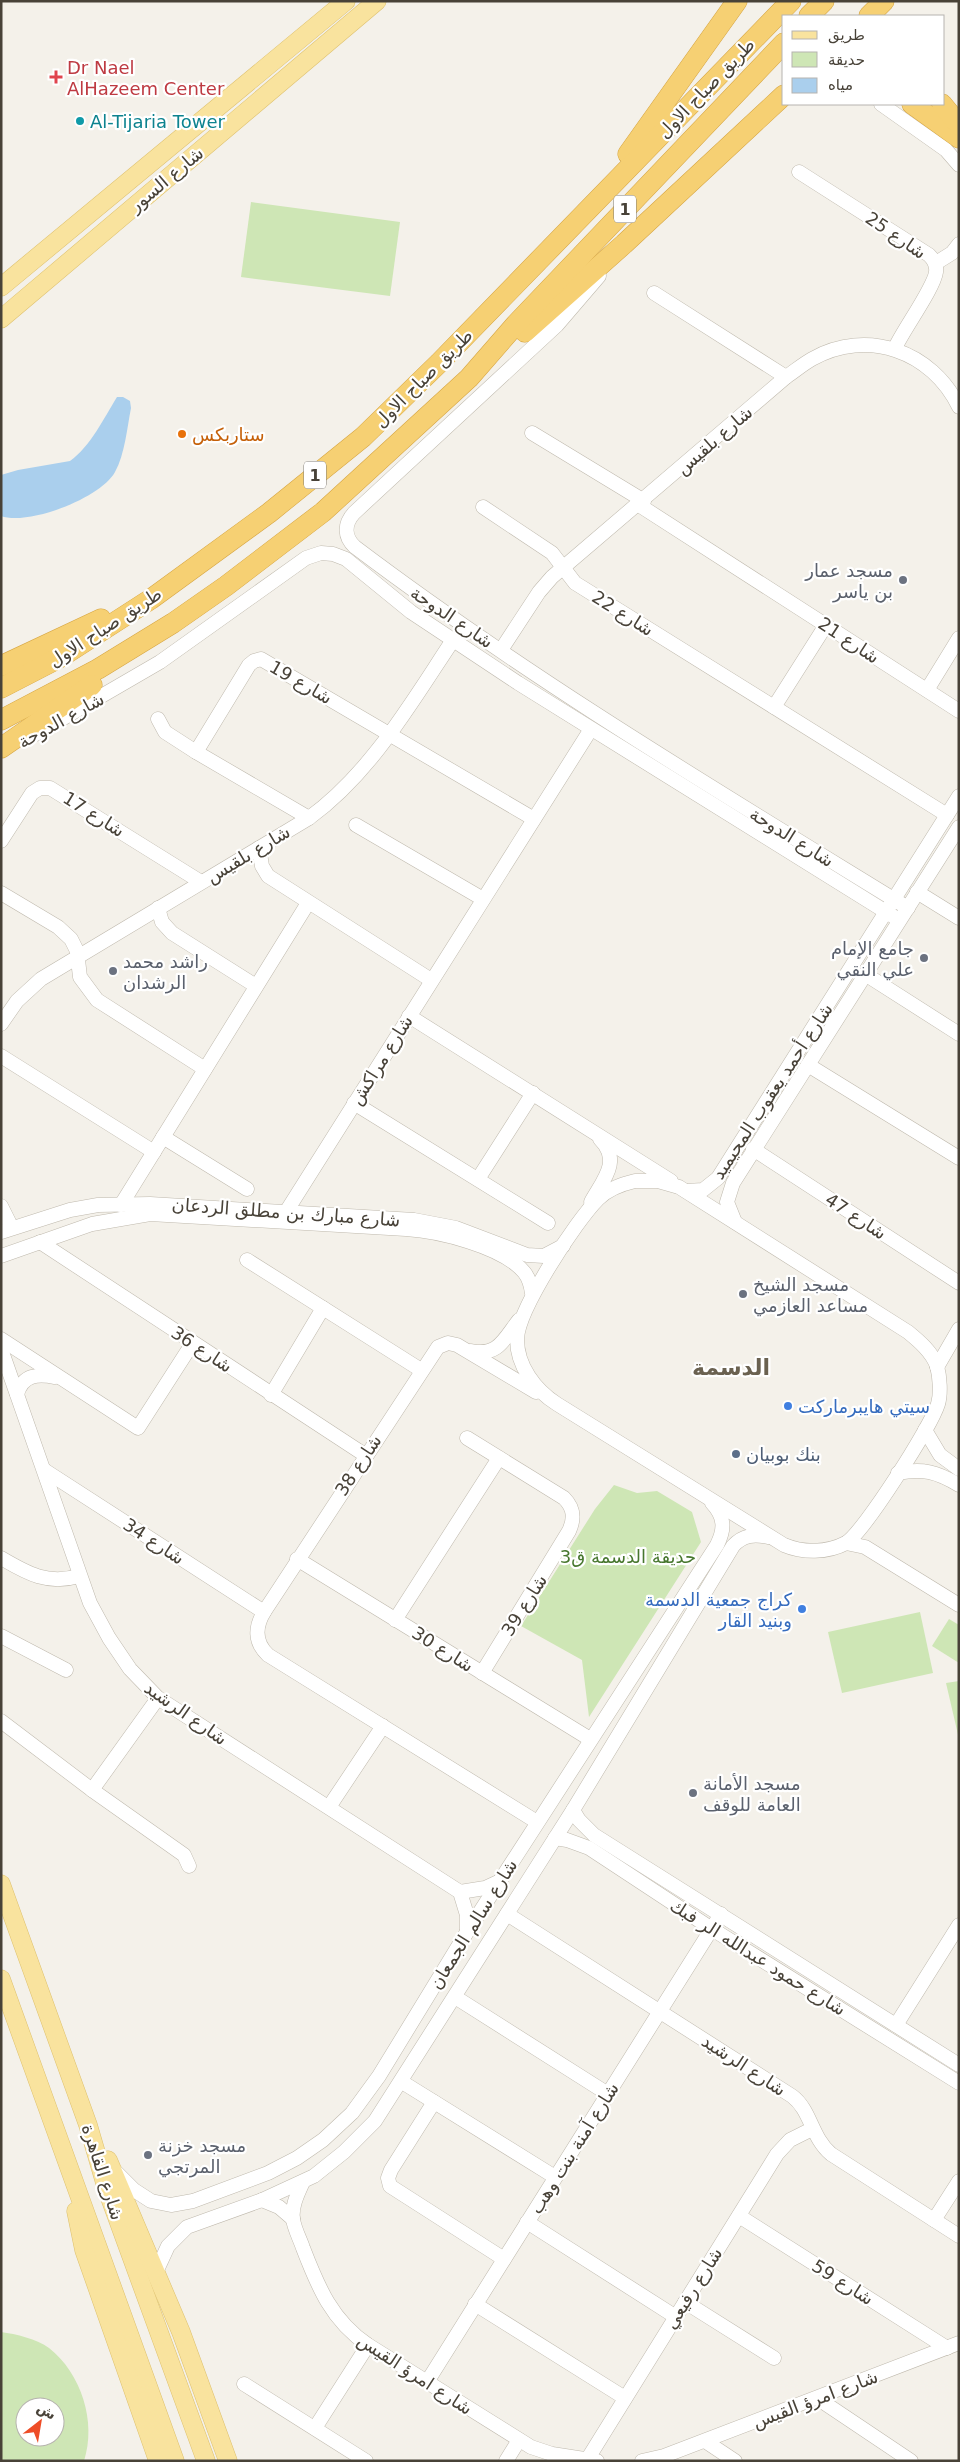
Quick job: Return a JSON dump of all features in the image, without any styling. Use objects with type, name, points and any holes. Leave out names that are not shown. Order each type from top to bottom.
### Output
[{"type":"highway","points":[[588,210],[737,1]]},
{"type":"highway","name":"طريق صباح الاول","points":[[1,688],[61,657],[151,599],[269,512],[363,437],[439,363],[790,1]]},
{"type":"highway","points":[[810,15],[824,1]]},
{"type":"highway","name":"طريق صباح الاول","points":[[1,720],[98,669],[173,623],[226,586],[323,512],[470,378],[516,324],[782,45]]},
{"type":"highway","points":[[470,378],[624,244],[782,97]]},
{"type":"highway","points":[[749,127],[789,105]]},
{"type":"highway","points":[[913,105],[959,138]]},
{"type":"highway","points":[[943,105],[959,124]]},
{"type":"highway","points":[[1,666],[108,616],[151,599]]},
{"type":"highway","points":[[1,748],[139,655],[173,623]]},
{"type":"main road","name":"شارع السور","points":[[2,287],[346,1]]},
{"type":"main road","name":"شارع السور","points":[[1,319],[377,1]]},
{"type":"main road","name":"شارع القاهرة","points":[[1,1884],[88,2125],[108,2190],[206,2461]]},
{"type":"main road","name":"شارع القاهرة","points":[[1,1979],[175,2461]]},
{"type":"main road","points":[[88,2125],[112,2168],[156,2272],[204,2392],[228,2461]]},
{"type":"main road","points":[[77,2190],[76,2214],[84,2250],[158,2461]]},
{"type":"street","points":[[882,105],[946,150],[959,164]]},
{"type":"street","name":"شارع 25","points":[[799,172],[929,255],[936,263],[933,281],[903,330],[895,348]]},
{"type":"street","name":"شارع الدوحة","points":[[624,244],[557,325],[350,517],[346,532],[350,543],[411,590],[527,668],[730,798],[908,908]]},
{"type":"street","points":[[936,263],[952,253],[959,244]]},
{"type":"street","points":[[654,293],[786,377]]},
{"type":"street","name":"شارع بلقيس","points":[[501,650],[539,592],[563,568],[786,377],[811,359],[839,348],[863,346],[895,348],[928,367],[947,387],[959,407]]},
{"type":"street","name":"شارع 21","points":[[532,432],[959,711]]},
{"type":"street","name":"شارع 22","points":[[482,507],[548,550],[575,583],[947,815]]},
{"type":"street","name":"شارع الدوحة","points":[[1,754],[160,662],[311,555],[328,553],[346,559],[453,640],[518,683],[899,920]]},
{"type":"street","points":[[398,600],[397,596],[402,588],[411,590]]},
{"type":"street","points":[[774,707],[826,625]]},
{"type":"street","points":[[926,690],[959,638]]},
{"type":"street","name":"شارع بلقيس","points":[[2,1021],[29,989],[158,908],[309,818],[346,787],[389,734],[453,640]]},
{"type":"street","name":"شارع 19","points":[[196,752],[249,666],[254,661],[261,659],[389,734]]},
{"type":"street","points":[[518,683],[528,679],[527,668]]},
{"type":"street","points":[[158,719],[165,732],[309,818]]},
{"type":"street","name":"شارع مراكش","points":[[284,1216],[591,729]]},
{"type":"street","points":[[389,734],[534,819]]},
{"type":"street","name":"شارع 17","points":[[1,841],[32,793],[40,788],[50,788],[201,882]]},
{"type":"street","name":"شارع أحمد يعقوب المحيميد","points":[[683,1189],[703,1190],[718,1178],[959,796]]},
{"type":"street","points":[[356,825],[483,899]]},
{"type":"street","name":"شارع أحمد يعقوب المحيميد","points":[[735,1223],[728,1206],[728,1194],[808,1064],[959,827]]},
{"type":"street","points":[[259,848],[260,861],[266,874],[308,903],[431,980]]},
{"type":"street","points":[[917,892],[959,918]]},
{"type":"street","points":[[1,893],[63,931],[74,942],[80,977],[97,1000],[205,1069]]},
{"type":"street","points":[[121,1205],[308,903]]},
{"type":"street","points":[[158,908],[162,922],[172,932],[256,986]]},
{"type":"street","points":[[865,974],[959,1034]]},
{"type":"street","points":[[409,1016],[589,1128],[908,1332],[921,1343],[937,1367],[938,1404],[925,1430],[898,1473],[861,1528],[846,1543],[828,1549],[808,1551],[789,1547],[771,1538],[552,1401],[535,1385],[520,1359],[517,1338],[523,1315],[532,1293],[585,1214],[611,1161],[606,1146],[589,1128]]},
{"type":"street","points":[[1,1056],[154,1152]]},
{"type":"street","points":[[808,1064],[959,1158]]},
{"type":"street","points":[[478,1180],[533,1093]]},
{"type":"street","points":[[354,1103],[548,1222]]},
{"type":"street","points":[[163,1137],[247,1190]]},
{"type":"street","name":"شارع 47","points":[[754,1150],[959,1283]]},
{"type":"street","points":[[585,1214],[603,1195],[629,1183],[658,1181],[683,1189]]},
{"type":"street","name":"شارع مبارك بن مطلق الردعان","points":[[7,1230],[70,1210],[87,1207],[165,1204],[410,1229],[450,1237],[508,1260],[526,1276],[532,1293]]},
{"type":"street","points":[[1,1206],[7,1230]]},
{"type":"street","points":[[87,1207],[92,1213],[92,1224]]},
{"type":"street","name":"شارع مبارك بن مطلق الردعان","points":[[1,1256],[92,1224],[150,1214],[284,1216],[428,1222],[461,1230],[533,1256],[546,1255],[566,1244]]},
{"type":"street","name":"شارع 36","points":[[40,1242],[192,1344],[365,1455]]},
{"type":"street","points":[[247,1260],[421,1370]]},
{"type":"street","points":[[271,1395],[323,1308]]},
{"type":"street","name":"شارع 38","points":[[468,1350],[486,1353],[494,1350],[523,1315]]},
{"type":"street","points":[[921,1343],[938,1343],[956,1333]]},
{"type":"street","points":[[937,1367],[956,1333]]},
{"type":"street","points":[[1,1340],[138,1428],[192,1344]]},
{"type":"street","name":"شارع 38","points":[[537,1822],[266,1652],[259,1642],[257,1634],[258,1624],[264,1612],[297,1559],[432,1353],[441,1345],[454,1344],[468,1350],[552,1401]]},
{"type":"street","name":"شارع الرشيد","points":[[1,1348],[79,1576],[93,1610],[130,1669],[158,1698],[460,1892]]},
{"type":"street","points":[[17,1394],[23,1382],[32,1376],[61,1379]]},
{"type":"street","points":[[925,1430],[940,1455],[959,1469]]},
{"type":"street","name":"شارع 39","points":[[466,1438],[564,1498],[570,1505],[574,1517],[569,1531],[482,1673]]},
{"type":"street","points":[[395,1620],[499,1458]]},
{"type":"street","name":"شارع 34","points":[[44,1470],[264,1612]]},
{"type":"street","points":[[898,1473],[927,1470],[942,1475],[959,1485]]},
{"type":"street","name":"شارع سالم الجمعان","points":[[112,2168],[134,2190],[161,2204],[184,2203],[288,2163],[331,2133],[352,2113],[380,2076],[467,1932],[720,1539],[723,1521],[709,1499]]},
{"type":"street","points":[[861,1528],[865,1547]]},
{"type":"street","name":"شارع سالم الجمعان","points":[[156,2272],[163,2254],[180,2232],[195,2223],[262,2200],[303,2182],[344,2152],[366,2132],[402,2082],[573,1810],[734,1546],[742,1539],[750,1536],[771,1538]]},
{"type":"street","points":[[846,1543],[865,1547],[959,1605]]},
{"type":"street","points":[[1,1558],[38,1578],[57,1580],[79,1576]]},
{"type":"street","name":"شارع 30","points":[[297,1559],[590,1739]]},
{"type":"street","points":[[1,1636],[66,1670]]},
{"type":"street","points":[[92,1790],[158,1698]]},
{"type":"street","points":[[615,1700],[626,1698],[632,1704],[632,1712]]},
{"type":"street","points":[[1,1720],[92,1790],[184,1855],[189,1866]]},
{"type":"street","points":[[329,1807],[383,1726]]},
{"type":"street","name":"شارع حمود عبدالله الر فبك","points":[[573,1810],[594,1835],[959,2065]]},
{"type":"street","name":"شارع حمود عبدالله الر فبك","points":[[555,1838],[589,1848],[712,1929],[959,2083]]},
{"type":"street","points":[[467,1932],[467,1915],[460,1892],[485,1888],[500,1882]]},
{"type":"street","name":"شارع الرشيد","points":[[507,1914],[797,2099],[804,2109],[818,2140],[831,2154],[959,2236]]},
{"type":"street","name":"شارع آمنة بنت وهب","points":[[426,2382],[721,1914]]},
{"type":"street","points":[[896,2026],[954,1943],[959,1925]]},
{"type":"street","points":[[446,1967],[448,1975],[454,1980],[466,1978]]},
{"type":"street","points":[[456,1996],[608,2094]]},
{"type":"street","points":[[402,2082],[555,2178]]},
{"type":"street","points":[[434,2102],[391,2170],[388,2178],[390,2186],[504,2259]]},
{"type":"street","points":[[352,2113],[354,2126],[366,2132]]},
{"type":"street","name":"شارع رفيعي","points":[[592,2460],[625,2398],[784,2146],[812,2129]]},
{"type":"street","points":[[331,2133],[341,2140],[344,2152]]},
{"type":"street","points":[[934,2220],[959,2181]]},
{"type":"street","points":[[293,2219],[296,2200],[303,2182]]},
{"type":"street","points":[[211,2194],[210,2207],[220,2215]]},
{"type":"street","points":[[262,2200],[279,2207],[293,2219]]},
{"type":"street","name":"شارع 59","points":[[739,2216],[953,2345]]},
{"type":"street","name":"شارع امرؤ القيس","points":[[293,2219],[318,2288],[326,2302],[346,2328],[368,2346],[519,2440],[552,2454],[592,2460]]},
{"type":"street","points":[[527,2222],[676,2317]]},
{"type":"street","points":[[685,2302],[774,2358]]},
{"type":"street","points":[[475,2304],[625,2398]]},
{"type":"street","name":"شارع امرؤ القيس","points":[[642,2461],[664,2456],[705,2441],[953,2345]]},
{"type":"street","points":[[315,2428],[368,2346]]},
{"type":"street","points":[[244,2384],[366,2461]]},
{"type":"street","points":[[817,2398],[911,2461]]},
{"type":"street","points":[[506,2461],[519,2440]]},
{"type":"street","points":[[705,2441],[736,2461]]},
{"type":"green space","points":[[251,202],[400,222],[390,296],[241,277]]},
{"type":"green space","name":"حديقة الدسمة ق3","points":[[614,1485],[637,1493],[657,1491],[692,1512],[701,1542],[589,1717],[582,1660],[521,1626],[595,1509]]},
{"type":"green space","points":[[920,1612],[933,1673],[842,1693],[828,1632]]},
{"type":"green space","points":[[949,1619],[959,1625],[959,1663],[932,1646]]},
{"type":"green space","points":[[959,1681],[959,1739],[946,1683]]},
{"type":"green space","points":[[1,2332],[39,2342],[60,2358],[70,2371],[78,2384],[87,2415],[89,2430],[88,2446],[84,2461],[1,2461]]},
{"type":"water","points":[[117,397],[123,397],[130,401],[131,408],[121,457],[115,472],[107,482],[80,500],[63,508],[28,517],[13,518],[1,516],[1,475],[18,470],[70,461],[90,440]]},
{"type":"place","name":"Dr Nael AlHazeem Center","points":[[56,77]]},
{"type":"place","name":"Al-Tijaria Tower","points":[[80,121]]},
{"type":"place","name":"ستاربكس","points":[[182,434]]},
{"type":"place","name":"مسجد عمار بن ياسر","points":[[903,580]]},
{"type":"place","name":"جامع الإمام علي النقي","points":[[924,958]]},
{"type":"place","name":"راشد محمد الرشدان","points":[[113,971]]},
{"type":"place","name":"مسجد الشيخ مساعد العازمي","points":[[743,1294]]},
{"type":"place","name":"سيتي هايبرماركت","points":[[788,1406]]},
{"type":"place","name":"بنك بوبيان","points":[[736,1454]]},
{"type":"place","name":"كراج جمعية الدسمة وبنيد القار","points":[[802,1609]]},
{"type":"place","name":"مسجد الأمانة العامة للوقف","points":[[693,1793]]},
{"type":"place","name":"مسجد خزنة المرتجي","points":[[148,2155]]},
{"type":"district","name":"الدسمة","points":[[731,1367]]}]
